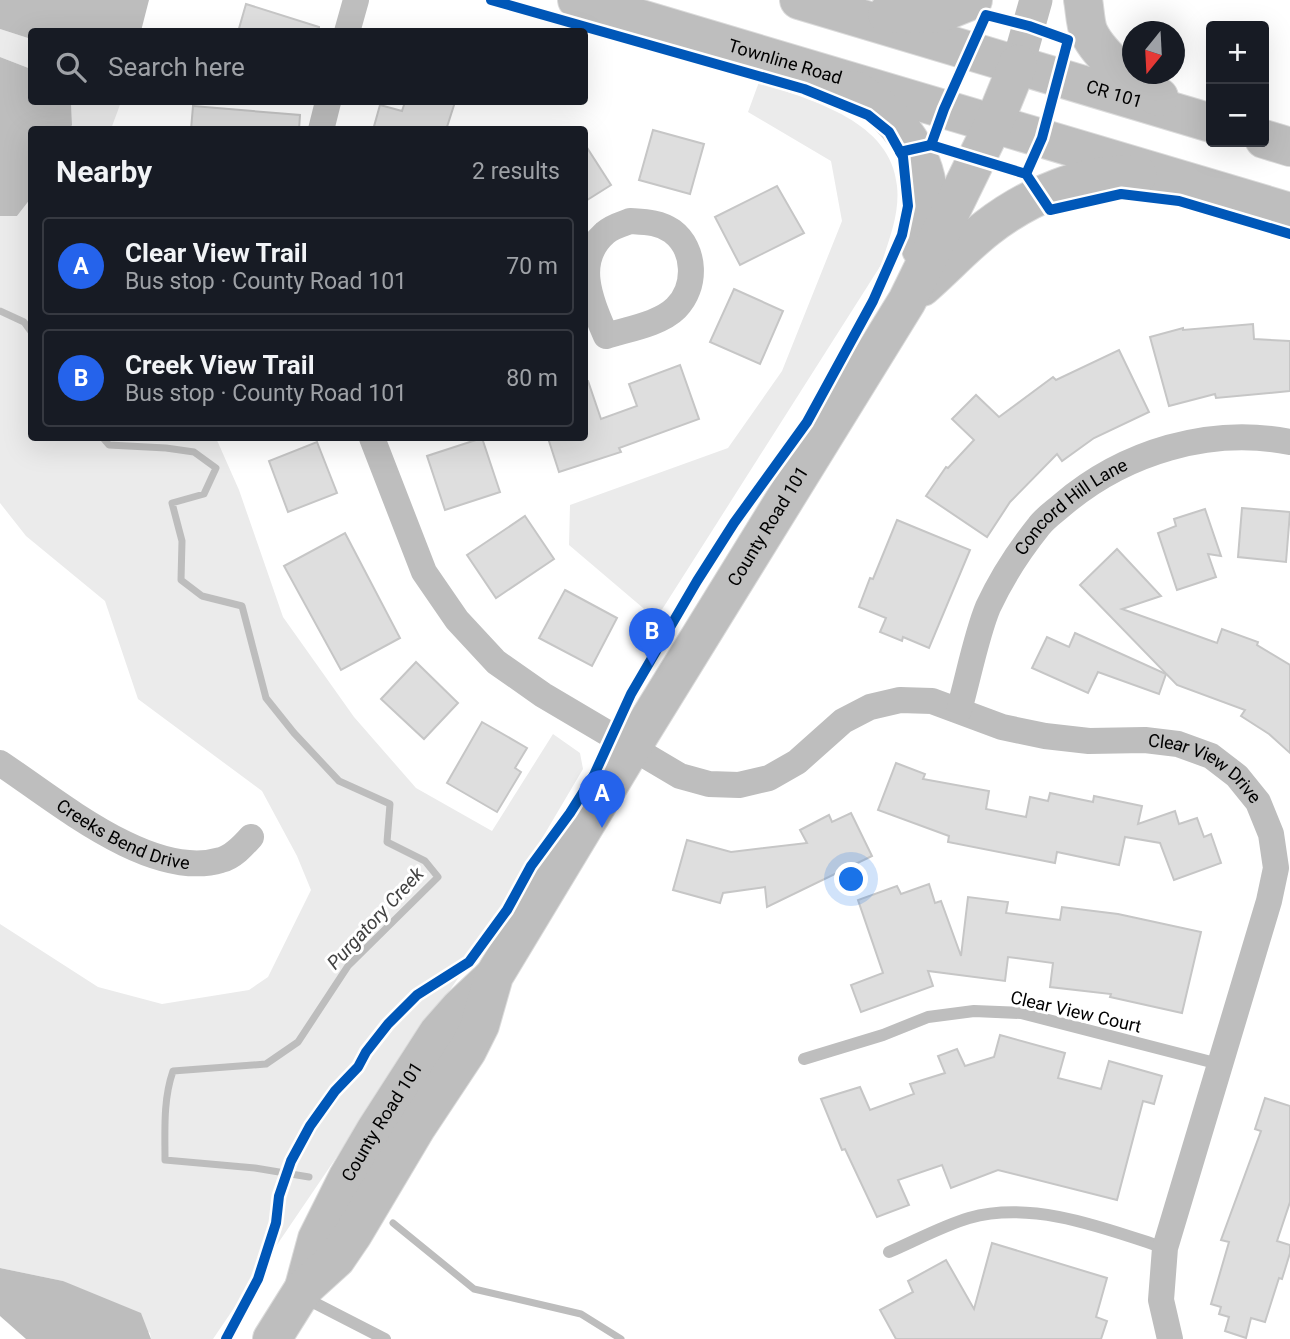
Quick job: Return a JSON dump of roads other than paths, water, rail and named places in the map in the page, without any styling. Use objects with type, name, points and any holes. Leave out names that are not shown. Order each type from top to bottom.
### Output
[{"type":"main road","name":"Townline Road","points":[[577,0],[1179,179]]},
{"type":"main road","points":[[817,5],[907,15],[941,13],[973,0]]},
{"type":"main road","points":[[1083,0],[1089,32],[1100,49],[1120,69],[1150,93],[1206,121]]},
{"type":"main road","points":[[817,5],[1018,64]]},
{"type":"main road","name":"CR 101","points":[[1018,64],[1206,121]]},
{"type":"main road","name":"County Road 101","points":[[272,1339],[302,1292],[317,1239],[375,1131],[438,1033],[494,976],[907,301],[994,123],[1018,64]]},
{"type":"main road","points":[[817,71],[860,93],[887,114],[919,155],[928,208],[921,249],[907,301]]},
{"type":"main road","points":[[1269,140],[1290,146]]},
{"type":"main road","points":[[907,301],[988,228],[1034,199],[1079,181],[1122,174],[1179,179],[1290,212]]},
{"type":"street","points":[[348,28],[356,0]]},
{"type":"street","points":[[1018,64],[1036,0]]},
{"type":"street","points":[[322,126],[327,105]]},
{"type":"street","points":[[588,263],[591,249],[606,231],[630,221],[653,222],[673,232],[685,249],[692,271],[688,292],[675,309],[655,320],[595,340],[588,289]]},
{"type":"street","name":"Concord Hill Lane","points":[[959,710],[987,609],[1011,565],[1040,524],[1078,491],[1122,465],[1168,448],[1218,438],[1266,438],[1290,442]]},
{"type":"street","name":"Clear View Drive","points":[[373,441],[424,572],[457,620],[496,662],[543,695],[680,776],[709,784],[739,785],[769,778],[797,762],[843,721],[870,707],[900,700],[932,701],[1002,727],[1045,736],[1089,741],[1145,740],[1178,744],[1211,756],[1237,776],[1258,802],[1270,834],[1276,868],[1269,901],[1165,1248],[1161,1300],[1170,1339]]},
{"type":"street","name":"Creeks Bend Drive","points":[[0,763],[115,840],[150,855],[194,864],[223,860],[242,848],[251,837]]},
{"type":"lane","name":"Clear View Court","points":[[804,1059],[883,1035],[928,1017],[974,1011],[1021,1013],[1219,1064]]},
{"type":"lane","points":[[889,1252],[968,1218],[1000,1212],[1031,1212],[1093,1225],[1165,1248]]},
{"type":"lane","points":[[302,1292],[385,1339]]},
{"type":"waterway","name":"Purgatory Creek","points":[[0,311],[24,322],[28,328]]},
{"type":"waterway","name":"Purgatory Creek","points":[[106,441],[109,445],[194,452],[216,468],[204,494],[172,503],[182,541],[181,580],[202,596],[242,606],[266,698],[339,781],[390,804],[387,842],[425,861],[438,877],[348,966],[298,1042],[266,1064],[173,1071],[166,1104],[165,1160],[255,1168],[309,1177]]},
{"type":"waterway","name":"Purgatory Creek","points":[[393,1223],[474,1289],[581,1314],[621,1339]]},
{"type":"place","name":"Creek View Trail","points":[[652,666]]},
{"type":"place","name":"Clear View Trail","points":[[602,828]]}]
